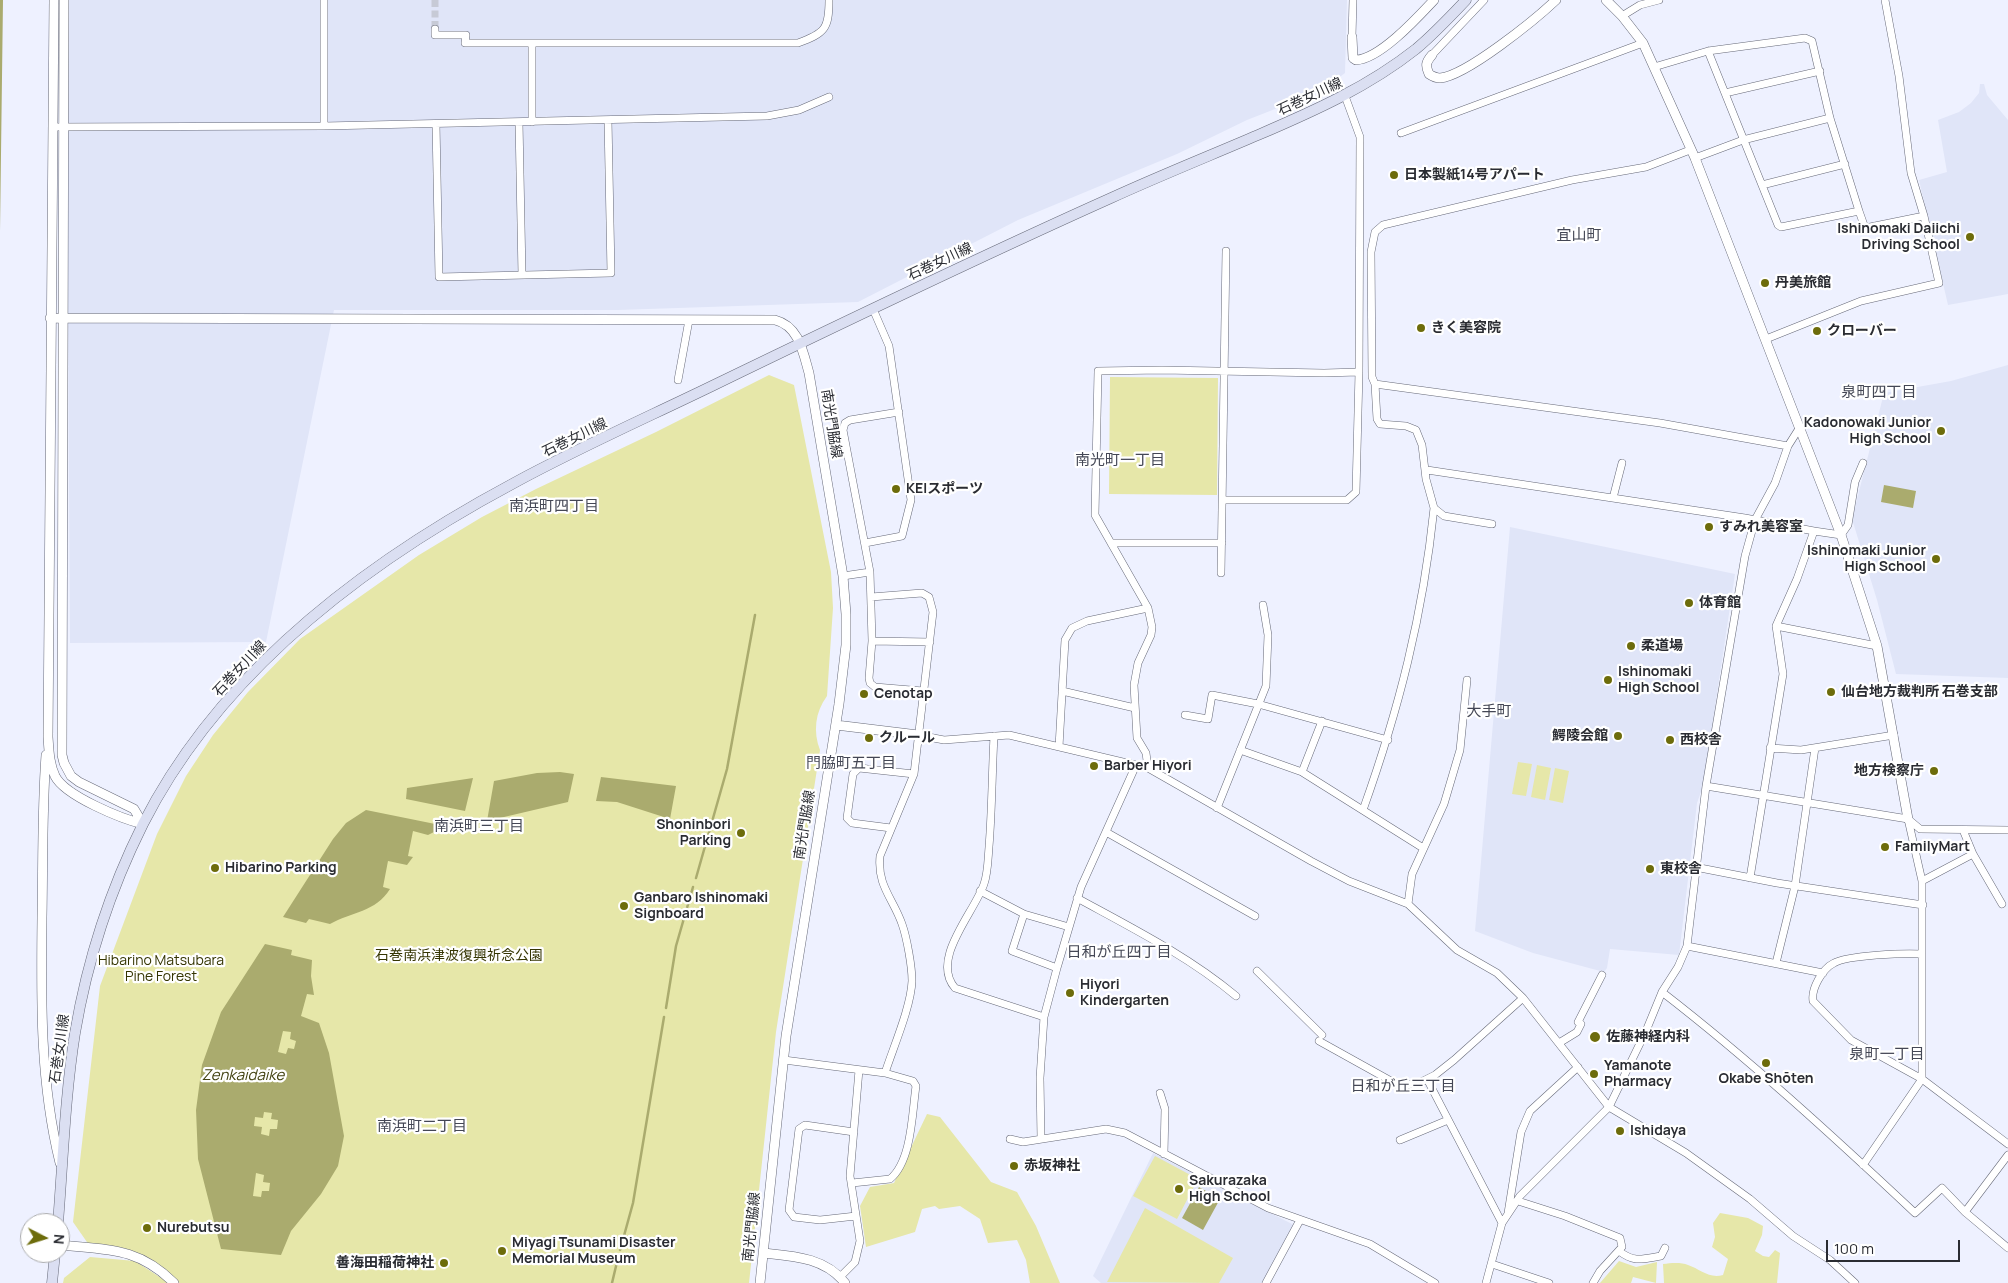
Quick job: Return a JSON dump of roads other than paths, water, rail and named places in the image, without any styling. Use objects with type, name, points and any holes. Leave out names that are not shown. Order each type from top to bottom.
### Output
[{"type":"main road","name":"石巻女川線","points":[[59,1213],[61,1166],[75,1035],[86,978],[109,903],[143,824],[173,773],[218,713],[245,682],[297,629],[382,564],[464,511],[516,482],[800,343],[1113,197],[1345,96],[1418,48],[1466,0]]},
{"type":"main road","points":[[52,1283],[54,1263]]},
{"type":"street","points":[[54,0],[62,318],[62,755],[71,776],[79,782],[134,809],[143,824]]},
{"type":"street","points":[[61,1166],[44,1076],[41,1010],[43,795],[48,737],[50,318],[64,0]]},
{"type":"street","points":[[324,0],[324,126]]},
{"type":"street","points":[[435,29],[435,35],[466,35],[466,43],[798,43],[816,37],[825,29],[829,18],[829,0]]},
{"type":"street","points":[[1353,0],[1353,58],[1356,60],[1366,58],[1388,44],[1434,0]]},
{"type":"street","points":[[1484,0],[1427,61],[1428,74],[1440,78],[1456,72],[1517,34],[1556,0]]},
{"type":"street","points":[[1606,0],[1622,16],[1643,43],[1692,154],[1766,339],[1841,535],[1878,646],[1894,735],[1903,803],[1922,881],[1922,1079],[1863,1165]]},
{"type":"street","points":[[1622,16],[1640,5],[1659,0]]},
{"type":"street","points":[[1766,339],[1861,301],[1939,283],[1924,216],[1911,173],[1899,76],[1885,0]]},
{"type":"street","points":[[1654,67],[1708,51],[1805,38],[1812,41],[1830,118],[1865,228],[1924,216]]},
{"type":"street","points":[[532,43],[532,122]]},
{"type":"street","points":[[1401,133],[1643,43]]},
{"type":"street","points":[[1708,51],[1778,225],[1781,226],[1859,210]]},
{"type":"street","points":[[1725,93],[1820,71]]},
{"type":"street","points":[[1223,500],[1346,500],[1356,492],[1359,372],[1360,137],[1357,124],[1345,96]]},
{"type":"street","points":[[58,127],[324,126],[767,116],[799,110],[829,97]]},
{"type":"street","points":[[1363,810],[1388,740],[1405,676],[1427,574],[1434,508],[1426,478],[1427,470],[1422,445],[1416,430],[1406,426],[1380,424],[1377,419],[1375,384],[1372,378],[1371,252],[1375,232],[1383,225],[1572,180],[1646,167],[1830,118]]},
{"type":"street","points":[[436,124],[439,276],[611,273],[608,120]]},
{"type":"street","points":[[519,122],[522,275]]},
{"type":"street","points":[[1762,184],[1845,164]]},
{"type":"street","points":[[1221,573],[1226,251]]},
{"type":"street","points":[[1360,252],[1371,252]]},
{"type":"street","points":[[865,543],[902,536],[911,500],[889,346],[873,309]]},
{"type":"street","points":[[50,318],[774,320],[789,326],[800,343]]},
{"type":"street","points":[[678,380],[689,320]]},
{"type":"street","name":"南光門脇線","points":[[760,1283],[784,1060],[803,924],[836,725],[846,645],[846,614],[842,576],[809,373],[800,343]]},
{"type":"street","points":[[1148,768],[1146,753],[1138,738],[1134,686],[1138,663],[1151,635],[1148,608],[1095,515],[1098,371],[1359,372]]},
{"type":"street","points":[[1375,384],[1660,423],[1788,446]]},
{"type":"street","points":[[899,412],[850,420],[845,423],[843,430],[870,572],[872,641],[868,678],[875,687],[924,691]]},
{"type":"street","points":[[1486,1283],[1502,1223],[1518,1200],[1609,1107],[1646,1031],[1662,992],[1678,967],[1687,946],[1706,786],[1745,556],[1755,520],[1775,483],[1788,446],[1800,427]]},
{"type":"street","points":[[1613,498],[1622,463]]},
{"type":"street","points":[[1841,535],[1848,525],[1855,482],[1863,463]]},
{"type":"street","points":[[1427,470],[1841,535]]},
{"type":"street","points":[[1434,508],[1444,516],[1492,524]]},
{"type":"street","points":[[1750,878],[1783,674],[1776,626],[1797,579],[1814,531]]},
{"type":"street","points":[[1111,543],[1222,543]]},
{"type":"street","points":[[842,576],[870,572]]},
{"type":"street","points":[[871,597],[922,593],[929,597],[933,612],[914,774],[880,856],[879,870],[882,884],[903,926],[912,980],[910,996],[885,1074]]},
{"type":"street","points":[[1218,808],[1266,686],[1268,635],[1263,605]]},
{"type":"street","points":[[1059,747],[1065,640],[1069,631],[1087,622],[1148,608]]},
{"type":"street","points":[[1776,626],[1878,646]]},
{"type":"street","points":[[872,641],[930,642]]},
{"type":"street","points":[[1408,904],[1412,874],[1444,804],[1460,750],[1467,680]]},
{"type":"street","points":[[1062,691],[1135,708]]},
{"type":"street","points":[[1185,715],[1208,718],[1212,695],[1258,704],[1388,740]]},
{"type":"street","points":[[1302,772],[1322,721]]},
{"type":"street","points":[[836,725],[944,740],[994,736],[1018,737],[1148,768],[1349,881],[1408,904],[1457,950],[1498,973],[1523,998],[1609,1107],[1692,1157],[1750,1199],[1793,1236],[1830,1260],[1855,1283]]},
{"type":"street","points":[[1770,748],[1801,750],[1894,735]]},
{"type":"street","points":[[994,736],[989,839],[984,884],[946,964],[951,983],[955,988],[1044,1017]]},
{"type":"street","points":[[48,737],[50,761],[60,783],[74,793],[124,819],[143,824]]},
{"type":"street","points":[[1776,963],[1795,886],[1815,748]]},
{"type":"street","points":[[1240,750],[1302,772],[1423,848]]},
{"type":"street","points":[[1041,1139],[1040,1078],[1044,1017],[1077,898],[1136,765]]},
{"type":"street","points":[[891,828],[852,823],[847,818],[853,774],[859,768],[914,774]]},
{"type":"street","points":[[1706,786],[1908,819],[1920,829],[2008,830]]},
{"type":"street","points":[[1963,830],[1973,854],[2002,904]]},
{"type":"street","points":[[1106,832],[1255,916]]},
{"type":"street","points":[[1922,881],[1973,854]]},
{"type":"street","points":[[1695,867],[1795,886],[1923,905]]},
{"type":"street","points":[[980,891],[1024,914],[1069,927]]},
{"type":"street","points":[[1077,898],[1179,955],[1212,976],[1236,996]]},
{"type":"street","points":[[1024,914],[1012,951],[1057,968]]},
{"type":"street","points":[[1687,946],[1823,973]]},
{"type":"street","points":[[1922,954],[1841,960],[1833,963],[1823,973],[1812,994],[1813,1002],[1851,1040],[1922,1079],[2008,1144]]},
{"type":"street","points":[[1257,971],[1320,1038],[1400,1086],[1419,1083],[1454,1060],[1523,998]]},
{"type":"street","points":[[1559,1043],[1577,1032],[1581,1024],[1578,1022],[1602,975]]},
{"type":"street","points":[[1662,992],[1692,1015],[1915,1213],[1942,1188],[1965,1212],[2008,1248]]},
{"type":"street","points":[[784,1060],[885,1074],[913,1081],[916,1086],[908,1146],[894,1175],[890,1179],[852,1184]]},
{"type":"street","points":[[1507,1216],[1521,1132],[1530,1111],[1578,1067]]},
{"type":"street","points":[[763,1253],[804,1257],[816,1261],[842,1280],[855,1262],[859,1253],[860,1241],[850,1176],[859,1070]]},
{"type":"street","points":[[1427,1079],[1502,1223]]},
{"type":"street","points":[[1160,1093],[1165,1109],[1164,1154]]},
{"type":"street","points":[[1400,1140],[1448,1120]]},
{"type":"street","points":[[854,1132],[805,1125],[799,1129],[789,1210],[794,1217],[820,1220],[856,1216]]},
{"type":"street","points":[[1010,1139],[1023,1142],[1106,1129],[1125,1133],[1268,1208],[1370,1244],[1435,1283]]},
{"type":"street","points":[[1965,1212],[2008,1155]]},
{"type":"street","points":[[1518,1200],[1620,1238],[1622,1247],[1600,1271],[1593,1283]]},
{"type":"street","points":[[1266,1283],[1300,1220]]},
{"type":"street","points":[[70,1245],[132,1254],[158,1268],[174,1283]]},
{"type":"street","points":[[1619,1251],[1629,1259],[1641,1260],[1661,1256],[1665,1248]]},
{"type":"street","points":[[1492,1264],[1550,1283]]},
{"type":"water","points":[[0,0],[3,0],[0,231]]},
{"type":"water","points":[[1884,485],[1916,491],[1913,508],[1881,502]]},
{"type":"water","points":[[560,772],[574,774],[568,802],[487,821],[494,781],[537,773]]},
{"type":"water","points":[[601,777],[676,786],[670,819],[617,802],[596,801]]},
{"type":"water","points":[[473,778],[465,811],[406,799],[407,788]]},
{"type":"water","points":[[366,810],[450,827],[440,829],[428,835],[413,831],[408,856],[413,857],[407,865],[388,861],[383,887],[390,889],[378,902],[363,911],[330,924],[309,919],[306,923],[283,917],[333,839],[346,823]]},
{"type":"water","name":"Zenkaidaike","points":[[265,944],[292,950],[291,955],[312,960],[311,976],[314,995],[307,994],[301,1016],[319,1023],[329,1053],[344,1136],[338,1166],[321,1194],[291,1231],[281,1255],[221,1249],[198,1159],[196,1110],[202,1065],[221,1012]],"holes":[[[283,1031],[291,1032],[290,1039],[296,1041],[294,1049],[288,1048],[286,1054],[278,1052]],[[264,1112],[272,1113],[271,1119],[278,1120],[277,1129],[270,1129],[269,1136],[261,1134],[262,1127],[254,1126],[255,1117],[263,1118]],[[256,1173],[264,1175],[263,1182],[270,1183],[269,1191],[262,1191],[261,1197],[253,1196]]]},
{"type":"water","points":[[1199,1187],[1220,1199],[1203,1230],[1182,1218]]},
{"type":"waterway","points":[[696,878],[727,769],[755,615]]},
{"type":"waterway","points":[[666,1008],[676,946],[693,887]]},
{"type":"waterway","points":[[622,1243],[633,1203],[664,1017]]},
{"type":"waterway","points":[[612,1283],[617,1262]]},
{"type":"tunnel","points":[[435,0],[435,29]]},
{"type":"place","name":"日本製紙14号アパート","points":[[1394,175]]},
{"type":"place","name":"Ishinomaki Daiichi Driving School","points":[[1970,237]]},
{"type":"place","name":"丹美旅館","points":[[1765,283]]},
{"type":"place","name":"きく美容院","points":[[1421,328]]},
{"type":"place","name":"クローバー","points":[[1817,331]]},
{"type":"place","name":"Kadonowaki Junior High School","points":[[1941,431]]},
{"type":"place","name":"KEIスポーツ","points":[[896,489]]},
{"type":"place","name":"すみれ美容室","points":[[1709,527]]},
{"type":"place","name":"Ishinomaki Junior High School","points":[[1936,559]]},
{"type":"place","name":"体育館","points":[[1689,603]]},
{"type":"place","name":"柔道場","points":[[1631,646]]},
{"type":"place","name":"Ishinomaki High School","points":[[1608,680]]},
{"type":"place","name":"仙台地方裁判所 石巻支部","points":[[1831,692]]},
{"type":"place","name":"Cenotap","points":[[864,694]]},
{"type":"place","name":"鰐陵会館","points":[[1618,736]]},
{"type":"place","name":"クルール","points":[[869,738]]},
{"type":"place","name":"西校舎","points":[[1670,740]]},
{"type":"place","name":"Barber Hiyori","points":[[1094,766]]},
{"type":"place","name":"地方検察庁","points":[[1934,771]]},
{"type":"place","name":"Shoninbori Parking","points":[[741,833]]},
{"type":"place","name":"FamilyMart","points":[[1885,847]]},
{"type":"place","name":"Hibarino Parking","points":[[215,868]]},
{"type":"place","name":"東校舎","points":[[1650,869]]},
{"type":"place","name":"Ganbaro Ishinomaki Signboard","points":[[624,906]]},
{"type":"place","name":"Hiyori Kindergarten","points":[[1070,993]]},
{"type":"place","name":"佐藤神経内科","points":[[1595,1037]]},
{"type":"place","name":"Okabe Shōten","points":[[1766,1063]]},
{"type":"place","name":"Yamanote Pharmacy","points":[[1594,1074]]},
{"type":"place","name":"Ishidaya","points":[[1620,1131]]},
{"type":"place","name":"赤坂神社","points":[[1014,1166]]},
{"type":"place","name":"Sakurazaka High School","points":[[1179,1189]]},
{"type":"place","name":"Nurebutsu","points":[[147,1228]]},
{"type":"place","name":"Miyagi Tsunami Disaster Memorial Museum","points":[[502,1251]]},
{"type":"place","name":"善海田稲荷神社","points":[[444,1263]]},
{"type":"district","name":"宜山町","points":[[1579,236]]},
{"type":"district","name":"泉町四丁目","points":[[1879,393]]},
{"type":"district","name":"南光町一丁目","points":[[1120,461]]},
{"type":"district","name":"南浜町四丁目","points":[[554,507]]},
{"type":"district","name":"大手町","points":[[1489,712]]},
{"type":"district","name":"門脇町五丁目","points":[[851,764]]},
{"type":"district","name":"南浜町三丁目","points":[[479,827]]},
{"type":"district","name":"日和が丘四丁目","points":[[1119,953]]},
{"type":"district","name":"泉町一丁目","points":[[1887,1055]]},
{"type":"district","name":"日和が丘三丁目","points":[[1403,1087]]},
{"type":"district","name":"南浜町二丁目","points":[[422,1127]]},
{"type":"park label","name":"石巻南浜津波復興祈念公園","points":[[459,956]]},
{"type":"park label","name":"Hibarino Matsubara Pine Forest","points":[[161,970]]}]
